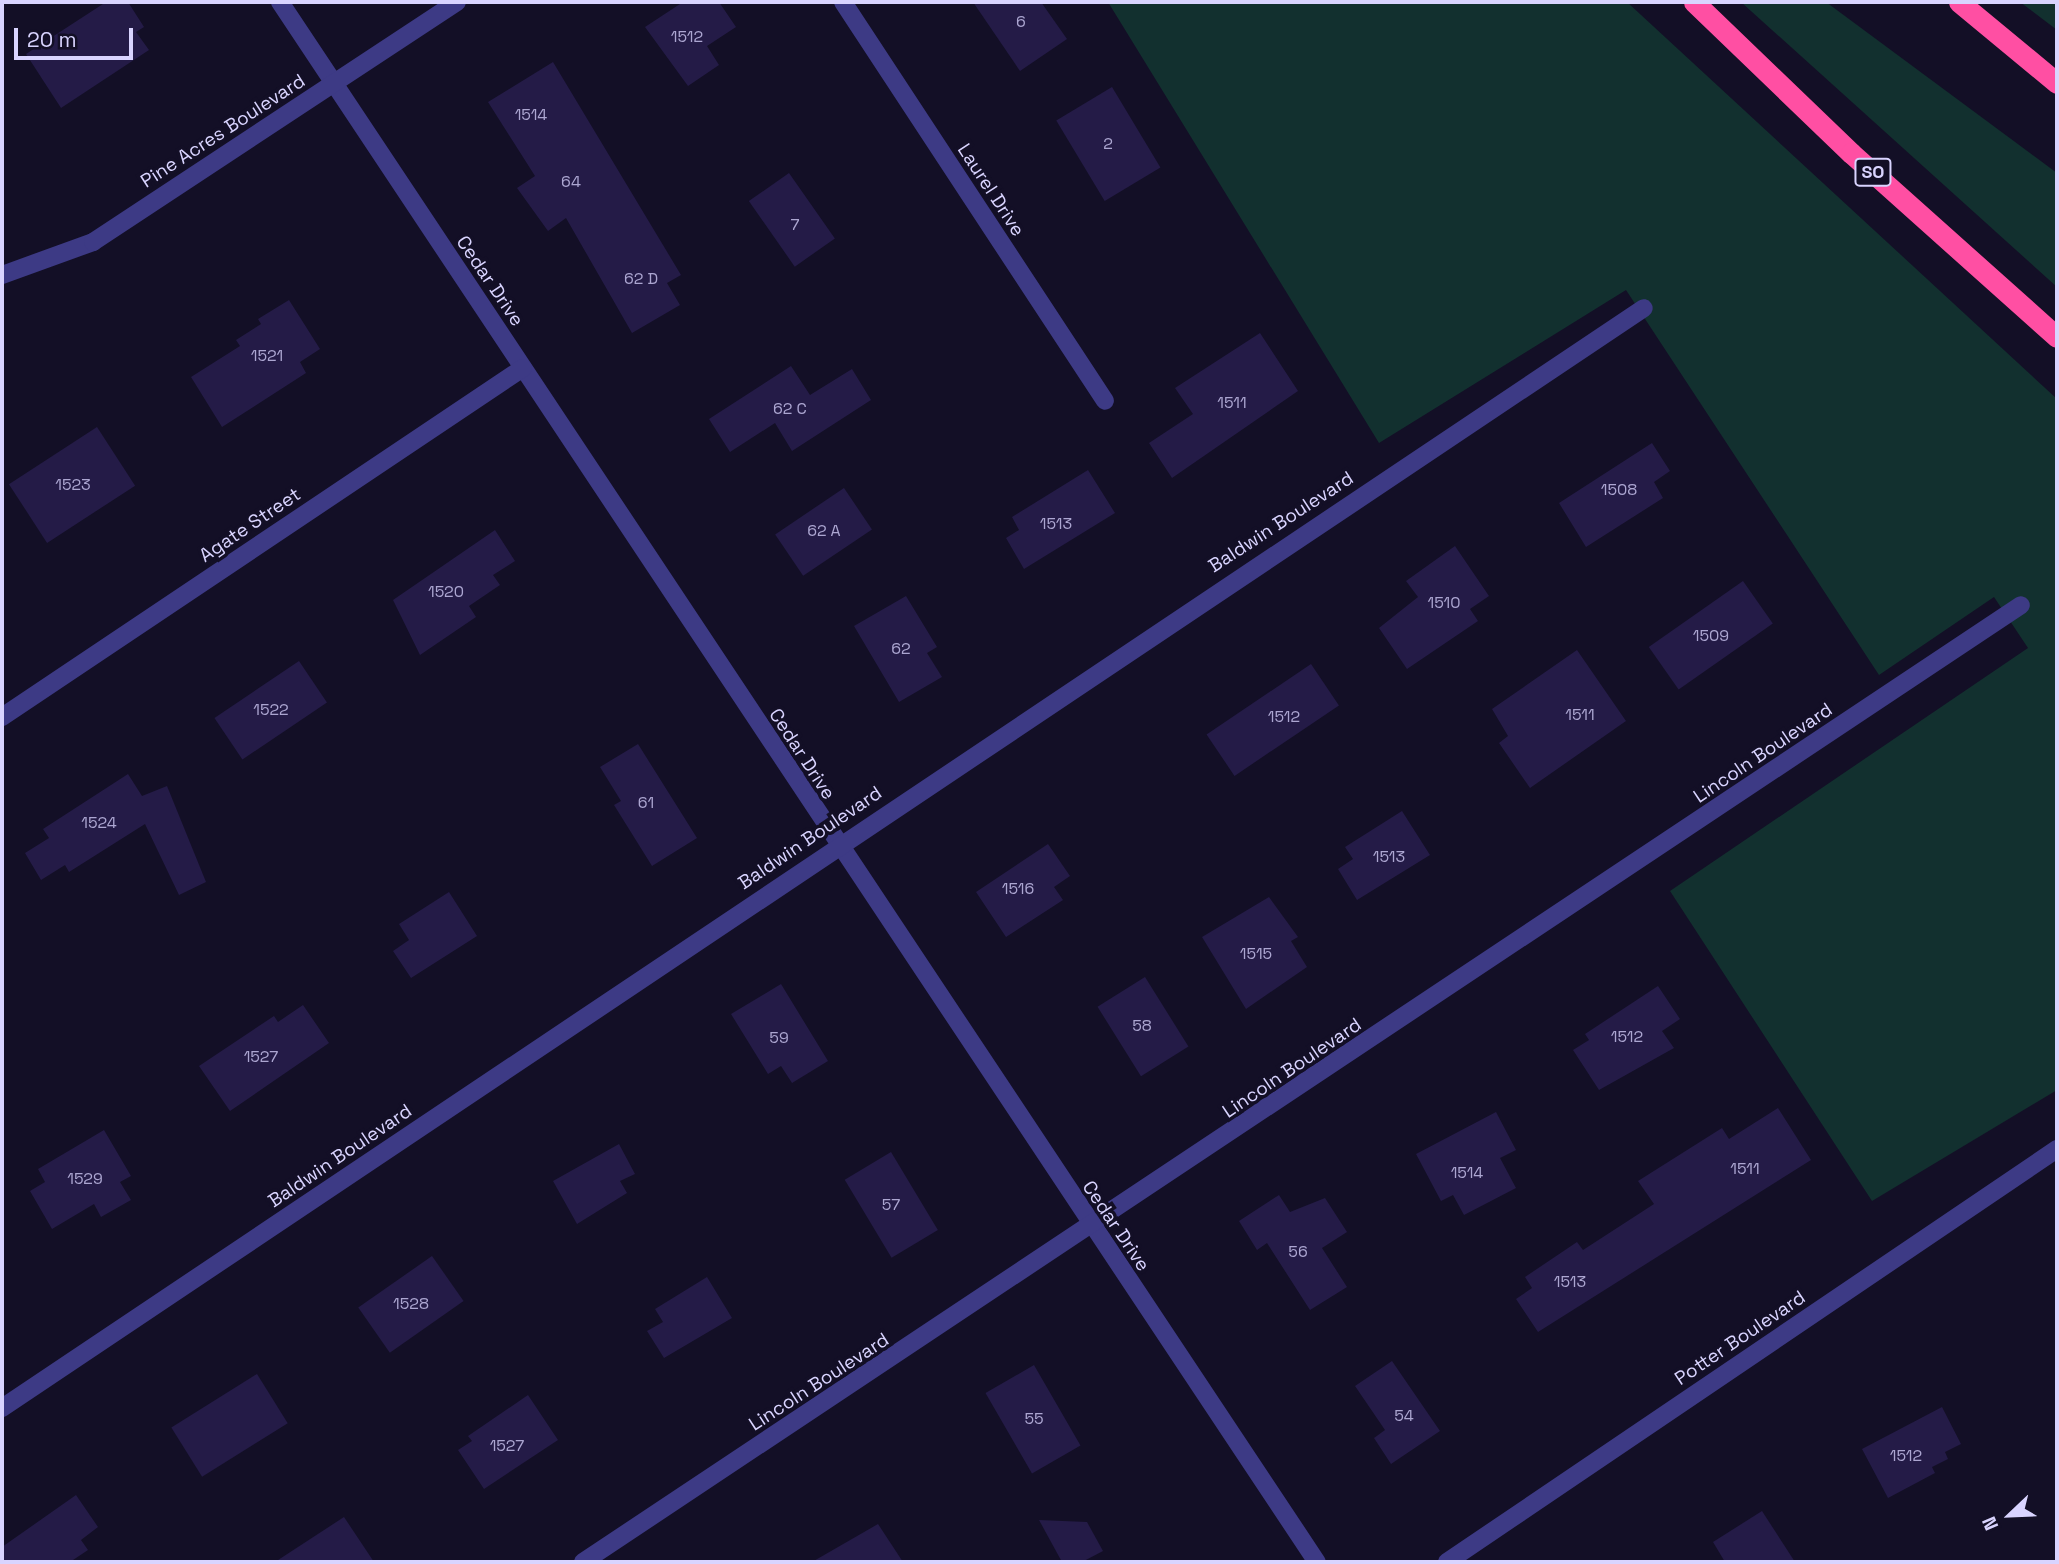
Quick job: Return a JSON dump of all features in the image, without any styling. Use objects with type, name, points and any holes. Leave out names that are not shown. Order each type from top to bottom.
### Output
[{"type":"highway","name":"SO","points":[[1694,2],[1851,153],[2057,337]]},
{"type":"highway","points":[[1959,2],[2057,83]]},
{"type":"highway","points":[[1968,2],[2057,66]]},
{"type":"street","name":"Cedar Drive","points":[[280,2],[837,845],[1317,1562]]},
{"type":"street","name":"Pine Acres Boulevard","points":[[2,275],[93,243],[457,2]]},
{"type":"street","name":"Laurel Drive","points":[[842,2],[1105,401]]},
{"type":"street","name":"Baldwin Boulevard","points":[[2,1408],[837,845],[1644,308]]},
{"type":"street","name":"Agate Street","points":[[2,717],[523,368]]},
{"type":"street","name":"Lincoln Boulevard","points":[[583,1562],[1092,1228],[2021,605]]},
{"type":"street","name":"Potter Boulevard","points":[[1447,1562],[2057,1149]]},
{"type":"green space","points":[[1108,2],[1627,2],[2057,399],[2057,1090],[1872,1201],[1670,891],[2028,648],[1994,597],[1879,675],[1626,290],[1379,443]]},
{"type":"green space","points":[[1741,2],[1826,2],[2057,173],[2057,287]]},
{"type":"green space","points":[[2020,2],[2057,2],[2057,30]]},
{"type":"building","points":[[106,2],[128,2],[144,27],[136,32],[149,50],[61,108],[26,54]]},
{"type":"building","points":[[683,2],[719,2],[736,27],[707,46],[719,65],[688,86],[645,27]]},
{"type":"building","points":[[973,2],[1041,2],[1067,39],[1020,71]]},
{"type":"building","points":[[553,62],[681,275],[667,283],[680,305],[632,333],[566,218],[548,231],[517,188],[535,176],[488,102]]},
{"type":"building","points":[[1112,87],[1160,168],[1105,201],[1056,120]]},
{"type":"building","points":[[789,173],[835,239],[795,267],[749,201]]},
{"type":"building","points":[[289,300],[320,349],[300,362],[306,373],[222,427],[191,377],[240,346],[236,340],[261,324],[258,319]]},
{"type":"building","points":[[1260,333],[1298,391],[1172,478],[1149,443],[1193,414],[1175,388]]},
{"type":"building","points":[[791,366],[810,395],[852,369],[871,400],[792,451],[775,423],[730,452],[709,419]]},
{"type":"building","points":[[97,427],[135,486],[47,543],[9,484]]},
{"type":"building","points":[[1652,443],[1670,471],[1654,482],[1663,498],[1586,547],[1559,503]]},
{"type":"building","points":[[1088,470],[1115,513],[1024,569],[1006,538],[1019,530],[1012,517]]},
{"type":"building","points":[[844,488],[872,529],[803,576],[775,534]]},
{"type":"building","points":[[495,530],[515,561],[493,575],[500,585],[469,606],[476,617],[420,655],[393,600]]},
{"type":"building","points":[[1455,546],[1489,596],[1470,609],[1478,621],[1407,669],[1379,628],[1418,597],[1406,581]]},
{"type":"building","points":[[1743,581],[1773,624],[1679,690],[1649,647]]},
{"type":"building","points":[[906,596],[937,647],[927,653],[942,677],[899,702],[854,626]]},
{"type":"building","points":[[1577,650],[1626,721],[1530,788],[1499,743],[1508,736],[1492,709]]},
{"type":"building","points":[[299,661],[327,702],[242,759],[214,718]]},
{"type":"building","points":[[1311,664],[1339,705],[1235,776],[1207,734]]},
{"type":"building","points":[[638,744],[697,838],[652,866],[614,805],[621,801],[600,767]]},
{"type":"building","points":[[128,774],[142,796],[167,786],[206,882],[179,895],[145,824],[69,872],[65,865],[41,880],[25,853],[49,838],[43,829]]},
{"type":"building","points":[[1402,811],[1430,855],[1357,900],[1338,869],[1353,859],[1345,847]]},
{"type":"building","points":[[1048,844],[1070,876],[1054,887],[1063,900],[1006,937],[976,892]]},
{"type":"building","points":[[449,892],[477,936],[411,978],[393,951],[409,940],[399,924]]},
{"type":"building","points":[[1269,897],[1298,937],[1291,941],[1307,967],[1246,1009],[1202,937]]},
{"type":"building","points":[[1145,977],[1188,1047],[1141,1076],[1098,1007]]},
{"type":"building","points":[[781,984],[828,1061],[792,1083],[781,1066],[768,1074],[731,1014]]},
{"type":"building","points":[[1658,986],[1680,1019],[1662,1031],[1674,1048],[1599,1090],[1573,1050],[1589,1040],[1585,1034]]},
{"type":"building","points":[[303,1005],[329,1043],[230,1111],[199,1066],[274,1016],[278,1022]]},
{"type":"building","points":[[1778,1108],[1811,1160],[1538,1332],[1516,1299],[1532,1288],[1525,1277],[1577,1242],[1583,1250],[1654,1204],[1638,1181],[1722,1128],[1729,1139]]},
{"type":"building","points":[[1496,1112],[1516,1150],[1500,1158],[1516,1188],[1464,1215],[1453,1195],[1441,1201],[1416,1154]]},
{"type":"building","points":[[104,1130],[131,1176],[120,1182],[131,1200],[101,1217],[94,1204],[52,1229],[30,1191],[45,1182],[38,1169]]},
{"type":"building","points":[[619,1144],[635,1174],[620,1181],[627,1193],[577,1224],[553,1181]]},
{"type":"building","points":[[891,1152],[938,1230],[892,1258],[845,1180]]},
{"type":"building","points":[[1279,1195],[1290,1212],[1325,1198],[1347,1232],[1322,1248],[1347,1287],[1310,1310],[1267,1243],[1257,1250],[1239,1221]]},
{"type":"building","points":[[432,1256],[464,1301],[390,1353],[358,1308]]},
{"type":"building","points":[[707,1277],[732,1318],[664,1358],[647,1331],[663,1322],[655,1309]]},
{"type":"building","points":[[1392,1361],[1440,1431],[1391,1464],[1374,1438],[1385,1430],[1355,1386]]},
{"type":"building","points":[[1034,1365],[1080,1446],[1032,1474],[986,1393]]},
{"type":"building","points":[[257,1374],[288,1423],[202,1477],[171,1428]]},
{"type":"building","points":[[528,1395],[558,1440],[484,1489],[458,1450],[472,1441],[468,1436]]},
{"type":"building","points":[[1942,1407],[1961,1444],[1945,1452],[1948,1459],[1932,1467],[1935,1473],[1888,1498],[1862,1449]]},
{"type":"building","points":[[76,1495],[98,1527],[81,1540],[88,1550],[70,1562],[2,1562],[2,1547]]},
{"type":"building","points":[[1762,1511],[1795,1562],[1725,1562],[1713,1542]]},
{"type":"building","points":[[344,1517],[374,1562],[275,1562]]},
{"type":"building","points":[[1039,1520],[1087,1522],[1103,1551],[1082,1562],[1062,1562]]},
{"type":"building","points":[[878,1524],[903,1562],[812,1562]]}]
